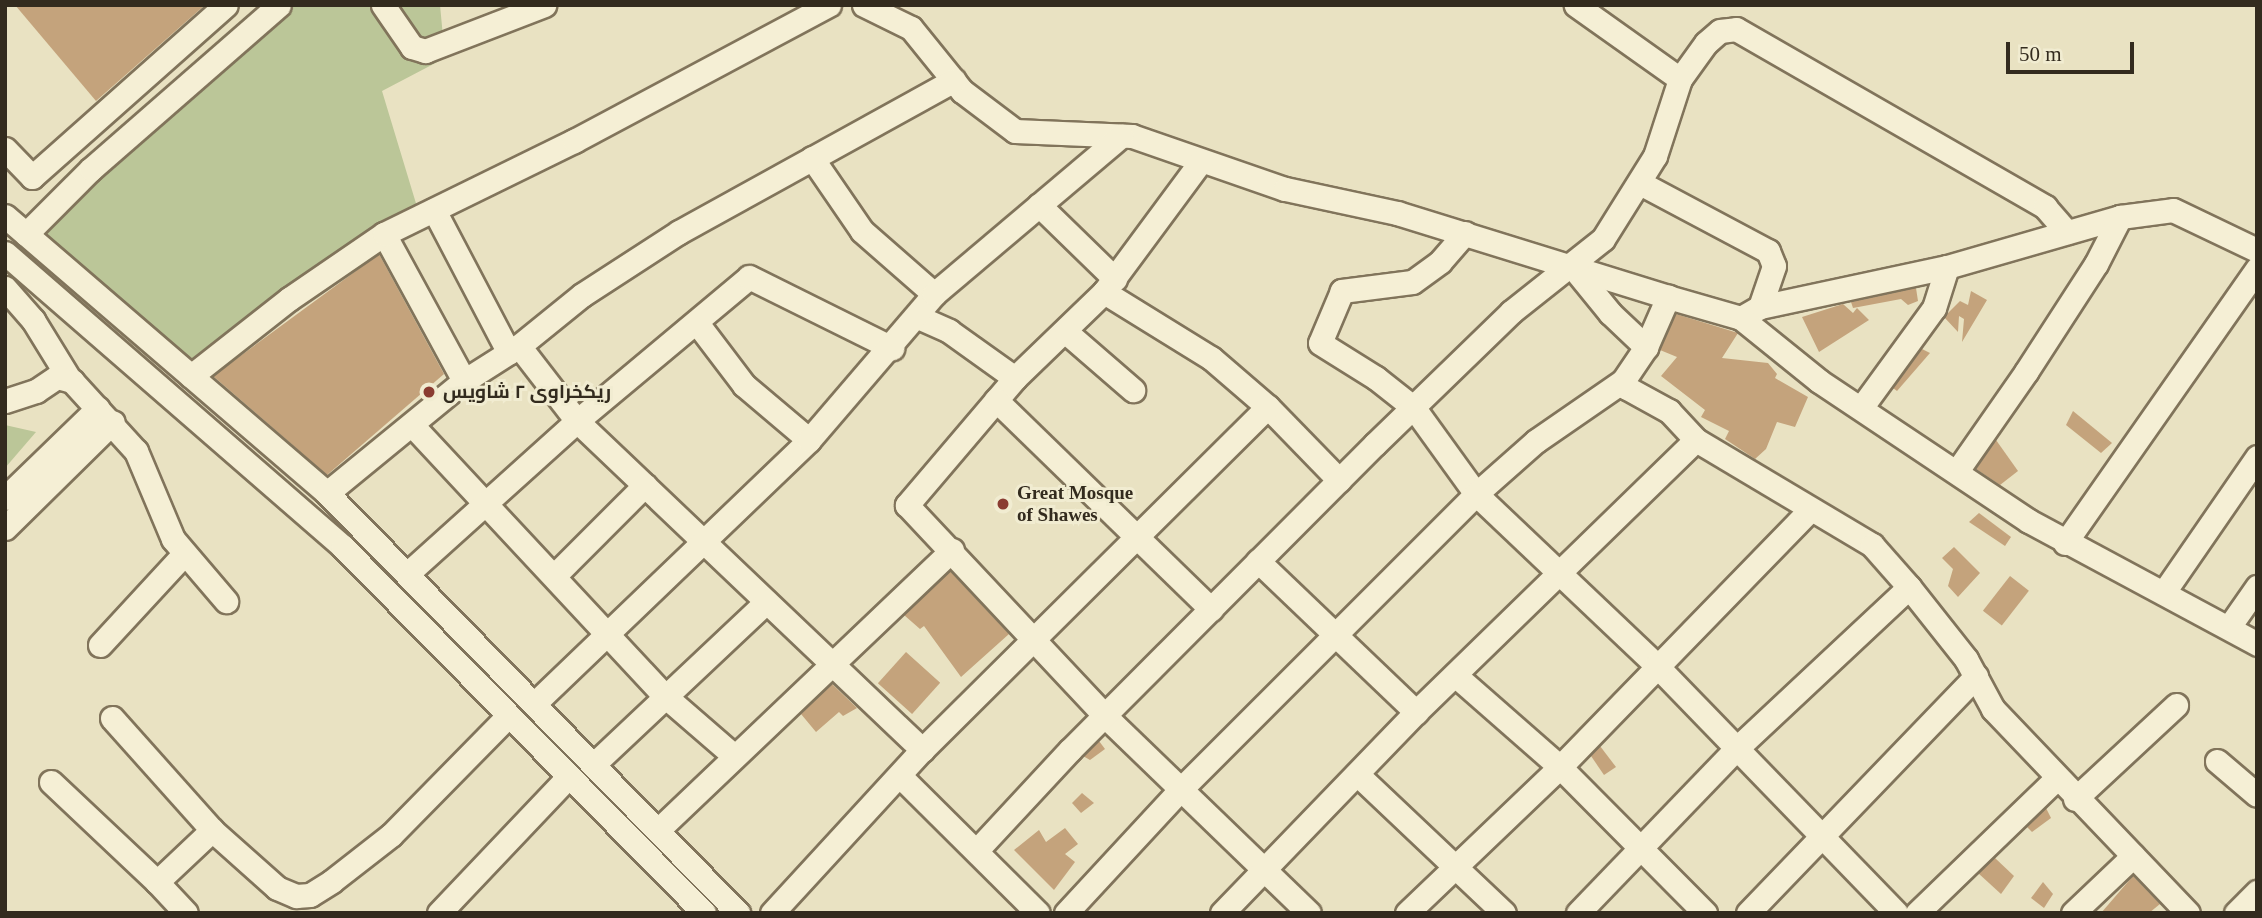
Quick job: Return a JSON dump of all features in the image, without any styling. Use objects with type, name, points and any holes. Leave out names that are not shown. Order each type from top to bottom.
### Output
[{"type":"street","points":[[5,149],[32,177],[226,5]]},
{"type":"street","points":[[26,234],[91,169],[279,5]]},
{"type":"street","points":[[383,5],[412,47],[425,51],[544,5]]},
{"type":"street","points":[[191,376],[289,299],[384,234],[829,5]]},
{"type":"street","points":[[864,5],[911,28],[954,80],[1015,131],[1121,135],[1285,189],[1465,233],[1668,297],[1751,313],[1947,267],[2120,217],[2174,210],[2257,250]]},
{"type":"street","points":[[1576,5],[1680,79]]},
{"type":"street","points":[[977,850],[1258,561],[1511,312],[1603,239],[1640,183],[1669,123],[1680,79],[1706,43],[1720,31],[1736,29],[2045,207],[2067,232]]},
{"type":"street","points":[[327,493],[464,381],[514,350],[582,295],[679,232],[954,80]]},
{"type":"street","points":[[534,704],[809,440],[892,348],[934,294],[1121,135]]},
{"type":"street","points":[[812,158],[862,231],[934,294]]},
{"type":"street","points":[[1201,161],[1109,286],[1066,332],[1015,378],[907,505],[1106,717],[1309,913]]},
{"type":"street","points":[[1640,183],[1768,251],[1774,266],[1751,313]]},
{"type":"street","points":[[1039,205],[1109,286],[1211,358],[1268,407],[1339,480]]},
{"type":"street","points":[[434,210],[514,350],[577,421],[922,750]]},
{"type":"street","points":[[5,216],[327,493],[738,913]]},
{"type":"street","points":[[1957,471],[2096,264],[2120,217]]},
{"type":"street","points":[[1465,233],[1440,262],[1412,282],[1342,291],[1320,343],[1376,377],[1414,408],[1476,494],[1563,572],[1896,913]]},
{"type":"street","points":[[384,234],[464,381]]},
{"type":"street","points":[[5,253],[223,439],[343,547],[704,913]]},
{"type":"street","points":[[1571,265],[1646,346]]},
{"type":"street","points":[[1861,408],[1934,308],[1947,267]]},
{"type":"street","points":[[2065,543],[2257,269]]},
{"type":"street","points":[[407,573],[577,421],[749,277],[892,348]]},
{"type":"street","points":[[5,288],[33,320],[68,377],[106,415],[145,467],[183,555],[226,601]]},
{"type":"street","points":[[1066,913],[1181,789],[1476,494],[1536,441],[1623,382],[1646,346],[1668,297]]},
{"type":"street","points":[[1751,313],[1819,381],[2065,543],[2164,592],[2257,644]]},
{"type":"street","points":[[918,317],[949,331],[1015,378]]},
{"type":"street","points":[[697,323],[744,385],[809,440]]},
{"type":"street","points":[[1066,332],[1133,390]]},
{"type":"street","points":[[5,401],[36,391],[57,377],[68,377]]},
{"type":"street","points":[[1623,382],[1670,411],[1696,440],[1809,511],[1872,545],[1909,587],[1976,676],[1993,709],[2075,799],[2188,913]]},
{"type":"street","points":[[996,400],[1134,539],[1211,609]]},
{"type":"street","points":[[772,913],[922,750],[1034,642],[1268,407]]},
{"type":"street","points":[[5,498],[106,415]]},
{"type":"street","points":[[5,528],[106,415]]},
{"type":"street","points":[[223,439],[242,419]]},
{"type":"street","points":[[412,425],[484,504],[555,575],[666,697],[734,756]]},
{"type":"street","points":[[1222,913],[1416,712],[1696,440]]},
{"type":"street","points":[[2164,592],[2257,457]]},
{"type":"street","points":[[555,575],[645,485]]},
{"type":"street","points":[[1407,913],[1560,767],[1656,665],[1809,511]]},
{"type":"street","points":[[658,830],[952,550]]},
{"type":"street","points":[[100,645],[183,555]]},
{"type":"street","points":[[1258,561],[1416,712]]},
{"type":"street","points":[[1578,913],[1640,845],[1736,749],[1909,587]]},
{"type":"street","points":[[2229,627],[2257,587]]},
{"type":"street","points":[[593,765],[766,602]]},
{"type":"street","points":[[1455,675],[1560,767],[1705,913]]},
{"type":"street","points":[[1748,913],[1976,676]]},
{"type":"street","points":[[2075,799],[2176,705]]},
{"type":"street","points":[[112,718],[212,830],[277,888],[296,896],[310,895],[391,835],[508,716]]},
{"type":"street","points":[[2217,761],[2257,795]]},
{"type":"street","points":[[1357,774],[1456,864],[1504,913]]},
{"type":"street","points":[[900,776],[977,850],[1030,909]]},
{"type":"street","points":[[439,913],[568,777]]},
{"type":"street","points":[[1917,913],[2056,779]]},
{"type":"street","points":[[51,782],[186,913]]},
{"type":"street","points":[[157,883],[212,830]]},
{"type":"street","points":[[2073,913],[2133,856]]},
{"type":"street","points":[[2236,913],[2257,892]]},
{"type":"green space","points":[[293,5],[440,5],[445,58],[382,91],[418,210],[291,282],[181,367],[26,234]]},
{"type":"green space","points":[[5,425],[36,432],[5,468]]},
{"type":"building","points":[[15,5],[205,5],[96,101]]},
{"type":"building","points":[[379,254],[444,374],[327,475],[213,376]]},
{"type":"building","points":[[1916,288],[1918,301],[1908,305],[1901,299],[1853,308],[1851,302]]},
{"type":"building","points":[[1971,291],[1987,300],[1962,342],[1964,319],[1959,316],[1958,332],[1944,317],[1960,301],[1968,305]]},
{"type":"building","points":[[1843,304],[1853,313],[1857,308],[1869,320],[1819,352],[1802,317]]},
{"type":"building","points":[[1676,314],[1738,333],[1722,358],[1768,363],[1777,374],[1775,378],[1808,397],[1795,427],[1777,422],[1766,449],[1755,459],[1725,439],[1729,431],[1701,417],[1705,410],[1661,376],[1677,357],[1660,350]]},
{"type":"building","points":[[1922,349],[1930,353],[1897,391],[1893,388]]},
{"type":"building","points":[[2073,411],[2112,443],[2101,453],[2066,425]]},
{"type":"building","points":[[1996,440],[2018,471],[2000,485],[1976,469]]},
{"type":"building","points":[[1979,513],[2011,537],[2005,546],[1969,522]]},
{"type":"building","points":[[1954,547],[1980,573],[1958,597],[1948,586],[1953,569],[1942,558]]},
{"type":"building","points":[[950,571],[1009,634],[961,677],[924,626],[920,629],[904,615]]},
{"type":"building","points":[[2010,576],[2029,591],[2002,625],[1983,611]]},
{"type":"building","points":[[906,652],[940,683],[912,714],[878,683]]},
{"type":"building","points":[[832,684],[857,708],[843,716],[839,712],[816,732],[801,714]]},
{"type":"building","points":[[1099,741],[1105,749],[1090,760],[1083,756]]},
{"type":"building","points":[[1600,746],[1616,767],[1604,775],[1591,756]]},
{"type":"building","points":[[1082,793],[1094,803],[1081,813],[1072,803]]},
{"type":"building","points":[[2046,808],[2051,818],[2032,832],[2027,827]]},
{"type":"building","points":[[1065,828],[1078,844],[1065,854],[1075,862],[1054,890],[1014,850],[1039,830],[1046,842]]},
{"type":"building","points":[[1995,858],[2014,876],[2001,894],[1978,873]]},
{"type":"building","points":[[2133,876],[2160,904],[2149,913],[2101,913]]},
{"type":"building","points":[[2043,882],[2053,894],[2044,908],[2031,898]]},
{"type":"place","name":"ريكخراوى ۲ شاويس","points":[[429,392]]},
{"type":"place","name":"Great Mosque of Shawes","points":[[1003,504]]}]
